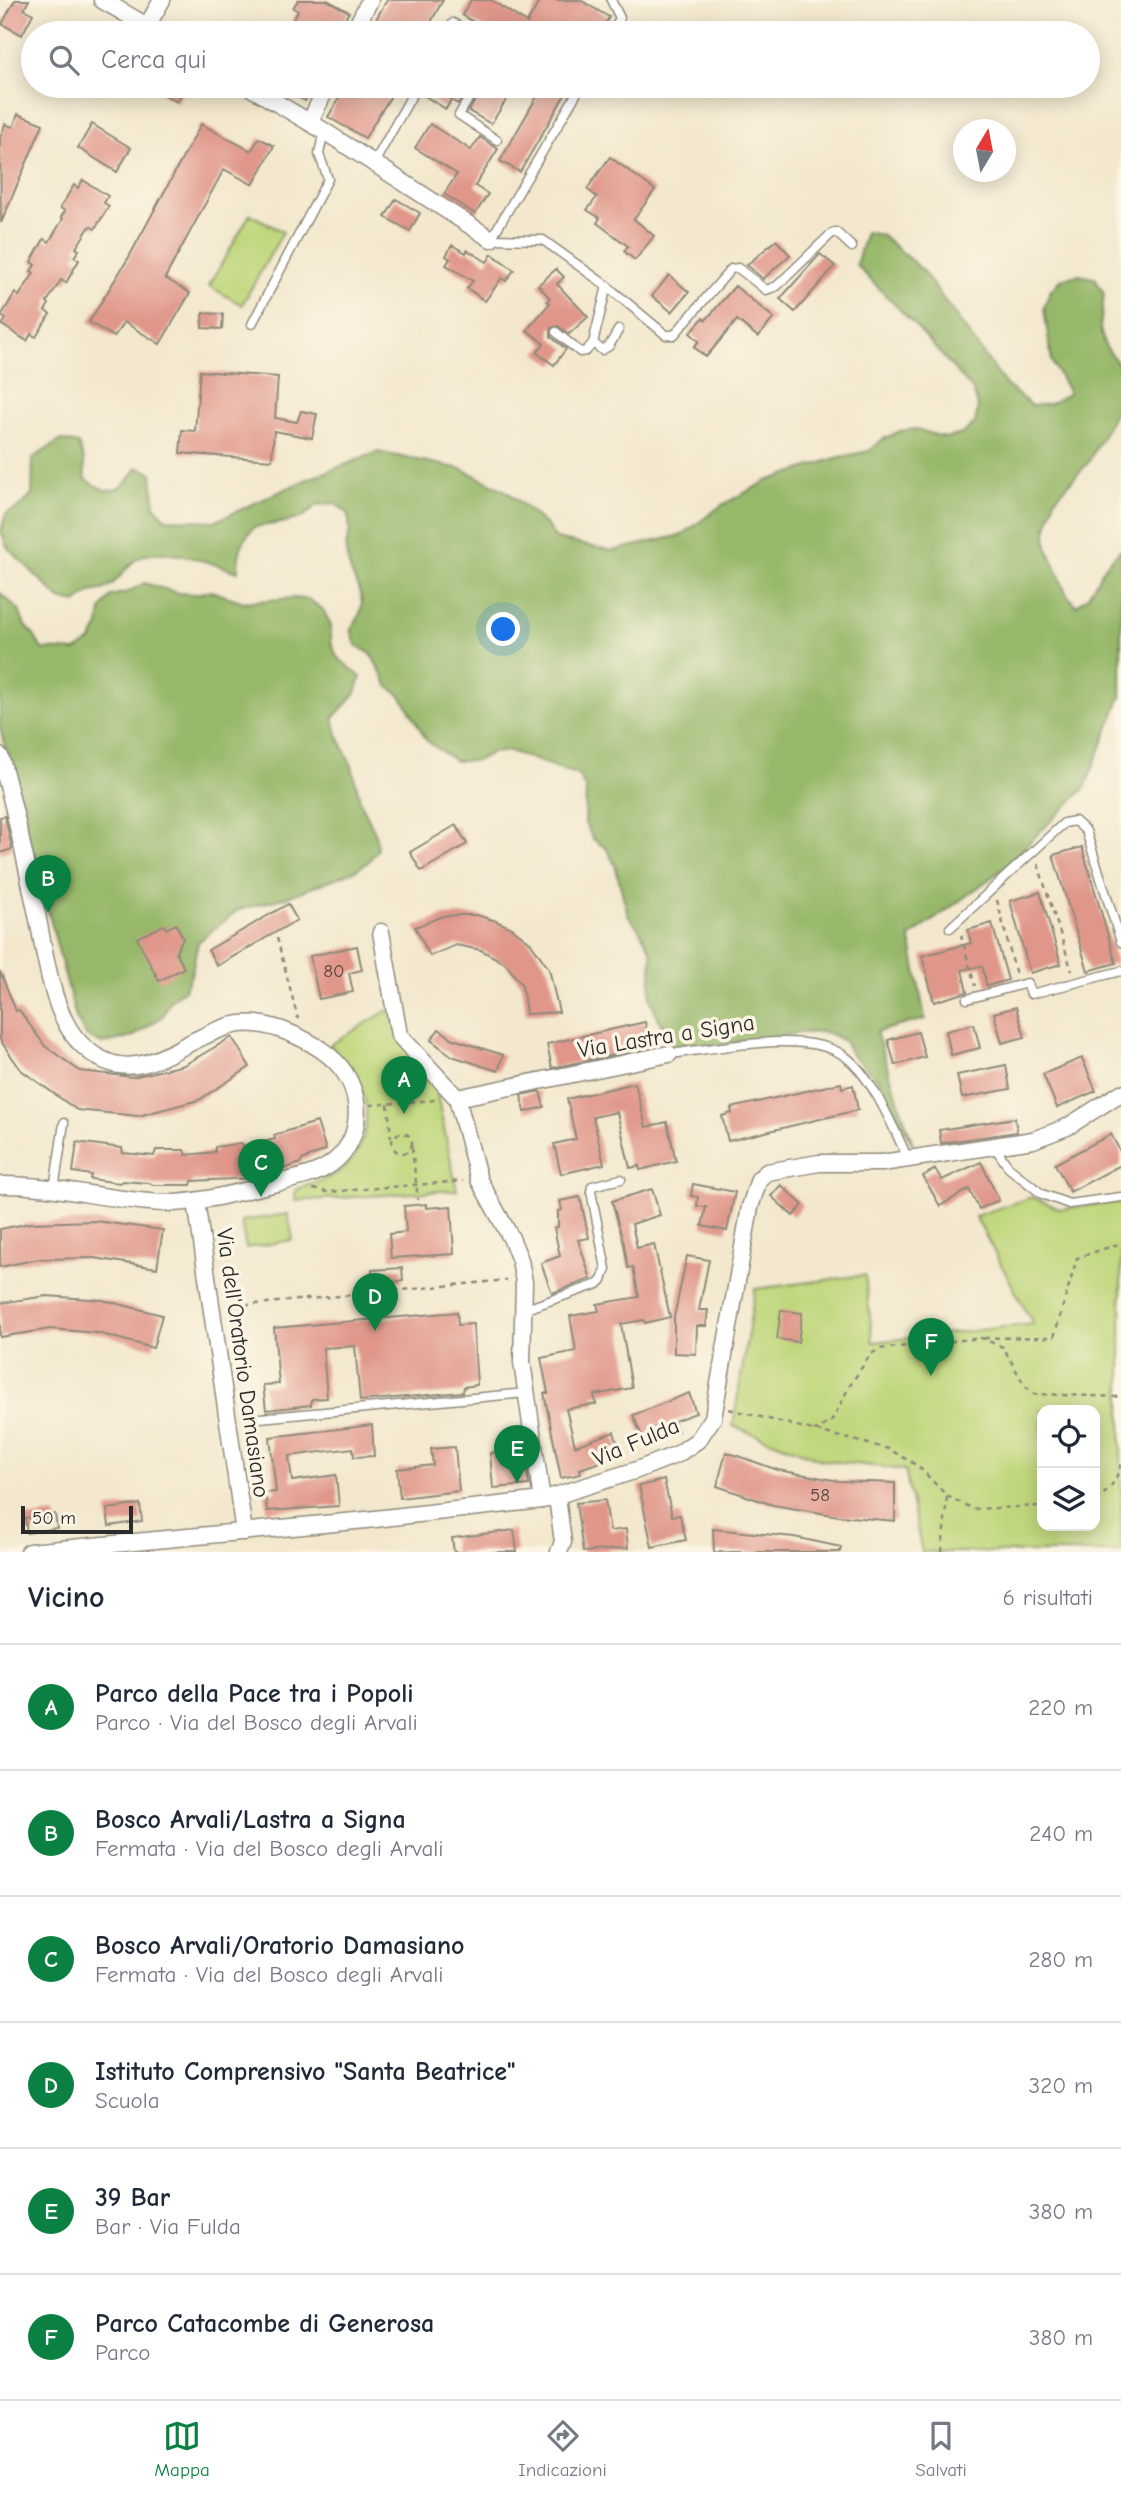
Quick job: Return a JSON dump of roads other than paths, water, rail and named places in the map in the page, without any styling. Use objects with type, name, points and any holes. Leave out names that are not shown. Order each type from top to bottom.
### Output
[{"type":"street","points":[[102,0],[138,21]]},
{"type":"street","points":[[156,21],[162,0]]},
{"type":"street","points":[[359,21],[370,0]]},
{"type":"street","points":[[269,98],[317,126],[491,239]]},
{"type":"street","points":[[317,126],[324,98]]},
{"type":"street","points":[[0,756],[53,985],[66,1025],[79,1043],[106,1061],[130,1066],[154,1061],[231,1025],[264,1025],[304,1040],[329,1056],[342,1069],[351,1085],[357,1107],[354,1136],[340,1156],[324,1168],[302,1176],[196,1201],[151,1202],[32,1185],[0,1185]]},
{"type":"street","points":[[381,932],[399,1035],[457,1098],[479,1180],[511,1238],[520,1261],[524,1282],[522,1362],[526,1393],[563,1542],[559,1552]]},
{"type":"street","name":"Via Lastra a Signa","points":[[457,1098],[669,1054]]},
{"type":"street","name":"Via Fulda","points":[[29,1552],[244,1532],[550,1498],[637,1470],[689,1448],[707,1430],[716,1406],[750,1207],[759,1179],[766,1172],[819,1163],[881,1163],[1044,1137],[1077,1121],[1121,1093]]},
{"type":"street","name":"Via dell'Oratorio Damasiano","points":[[196,1201],[244,1532]]},
{"type":"lane","points":[[611,0],[619,21]]},
{"type":"lane","points":[[374,163],[411,98]]},
{"type":"lane","points":[[469,98],[459,115],[497,139]]},
{"type":"lane","points":[[574,98],[491,239],[543,240],[607,286],[666,335],[674,335],[731,269],[738,268],[766,290],[777,286],[832,233],[836,232],[852,247]]},
{"type":"lane","points":[[253,324],[328,179],[319,154],[317,126]]},
{"type":"lane","points":[[556,332],[580,352],[586,351],[593,343],[607,286]]},
{"type":"lane","points":[[593,343],[602,350],[609,346],[619,329]]},
{"type":"lane","points":[[954,924],[1064,823],[1075,821],[1086,831],[1121,942]]},
{"type":"lane","points":[[967,999],[1027,983],[1031,994],[1121,971]]},
{"type":"lane","name":"Via Lastra a Signa","points":[[669,1054],[770,1043],[816,1045],[835,1051],[845,1056],[861,1073],[888,1115],[908,1159]]},
{"type":"lane","points":[[54,1189],[64,1123]]},
{"type":"lane","points":[[994,1146],[1009,1168],[1042,1194],[1069,1204],[1121,1196]]},
{"type":"lane","points":[[523,1310],[598,1284],[602,1280],[606,1269],[591,1191],[592,1186],[621,1179]]},
{"type":"lane","points":[[260,1418],[526,1393]]},
{"type":"place","name":"Bosco Arvali/Lastra a Signa","points":[[48,913]]},
{"type":"place","name":"Parco della Pace tra i Popoli","points":[[404,1114]]},
{"type":"place","name":"Bosco Arvali/Oratorio Damasiano","points":[[261,1197]]},
{"type":"place","name":"Istituto Comprensivo \"Santa Beatrice\"","points":[[375,1331]]},
{"type":"place","name":"Parco Catacombe di Generosa","points":[[931,1376]]},
{"type":"place","name":"39 Bar","points":[[517,1483]]}]
